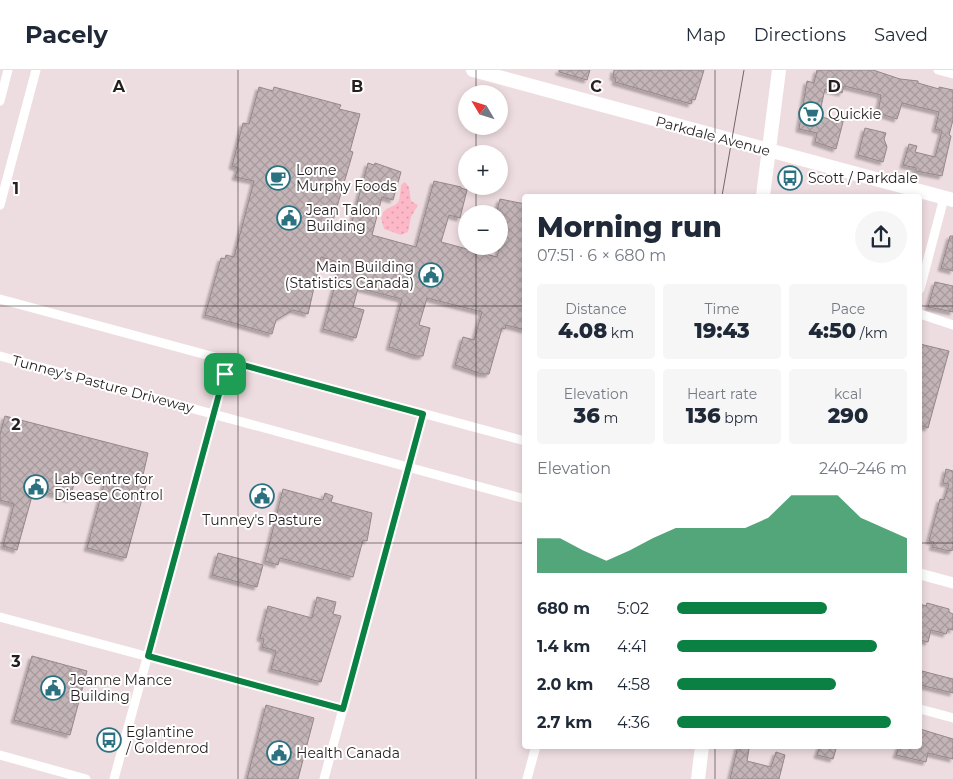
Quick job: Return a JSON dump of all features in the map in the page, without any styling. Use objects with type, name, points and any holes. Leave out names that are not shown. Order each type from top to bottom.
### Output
[{"type":"main road","name":"Parkdale Avenue","points":[[472,70],[948,199]]},
{"type":"main road","points":[[763,194],[779,70]]},
{"type":"main road","points":[[698,779],[702,749]]},
{"type":"street","points":[[0,101],[8,70]]},
{"type":"street","points":[[0,204],[36,70]]},
{"type":"street","points":[[938,70],[953,74]]},
{"type":"street","points":[[922,283],[948,199]]},
{"type":"street","points":[[0,299],[522,440]]},
{"type":"street","points":[[922,315],[953,325]]},
{"type":"street","name":"Tunney's Pasture Driveway","points":[[0,356],[522,498]]},
{"type":"street","points":[[114,779],[228,361]]},
{"type":"street","points":[[324,779],[423,414]]},
{"type":"street","points":[[922,575],[953,583]]},
{"type":"street","points":[[0,617],[343,709]]},
{"type":"street","points":[[922,710],[953,718]]},
{"type":"street","points":[[527,779],[535,749]]},
{"type":"street","points":[[0,755],[86,779]]},
{"type":"shaded area","points":[[405,182],[409,187],[411,201],[418,205],[411,217],[408,232],[401,235],[384,229],[381,218],[384,211],[399,201],[401,185]]},
{"type":"building","points":[[559,70],[590,70],[587,80],[559,72]]},
{"type":"building","points":[[614,70],[704,70],[695,100],[692,99],[691,104],[615,82],[616,78],[613,77]]},
{"type":"building","points":[[817,70],[873,70],[900,79],[918,81],[918,83],[939,89],[939,87],[953,90],[953,120],[949,135],[951,136],[942,176],[916,171],[916,168],[903,165],[909,144],[917,146],[915,152],[935,157],[942,131],[935,129],[939,112],[902,103],[897,119],[878,113],[881,95],[844,86],[842,93],[825,89],[819,116],[835,121],[836,116],[844,118],[836,149],[815,142],[817,133],[799,129],[807,81],[814,83]]},
{"type":"building","points":[[259,87],[273,91],[274,87],[341,105],[339,109],[360,114],[350,151],[353,152],[332,224],[350,229],[368,163],[374,165],[375,163],[401,172],[393,200],[382,197],[372,235],[416,247],[434,181],[458,186],[458,195],[466,195],[463,205],[458,205],[458,217],[449,215],[441,242],[458,247],[458,255],[490,255],[497,257],[498,255],[508,255],[508,205],[498,205],[500,199],[522,203],[522,329],[506,325],[505,329],[502,328],[489,374],[482,374],[455,365],[463,337],[474,340],[482,312],[427,298],[419,325],[430,328],[423,356],[416,356],[389,347],[402,299],[358,288],[353,307],[364,310],[356,338],[323,329],[341,263],[321,257],[308,314],[293,310],[276,320],[272,334],[205,315],[221,258],[225,259],[226,255],[234,257],[254,181],[235,177],[238,168],[232,166],[243,123],[249,124]]},
{"type":"building","points":[[865,128],[886,133],[884,139],[887,147],[883,162],[858,155]]},
{"type":"building","points":[[950,236],[953,236],[953,271],[941,268]]},
{"type":"building","points":[[935,282],[953,286],[953,312],[928,307]]},
{"type":"building","points":[[922,344],[949,351],[928,428],[922,426]]},
{"type":"building","name":"Lab Centre for Disease Control","points":[[5,416],[148,453],[143,475],[148,477],[126,558],[87,548],[105,481],[77,472],[70,499],[34,489],[17,550],[3,546],[14,504],[0,500],[0,434]]},
{"type":"building","points":[[946,469],[953,471],[953,550],[950,551],[932,547],[934,542],[929,541],[940,499],[944,500],[949,484],[943,483]]},
{"type":"building","points":[[283,489],[323,500],[325,493],[333,496],[331,502],[372,513],[367,541],[363,540],[353,577],[280,558],[278,565],[265,561]]},
{"type":"building","points":[[218,553],[263,565],[257,587],[212,575]]},
{"type":"building","points":[[317,597],[336,602],[333,614],[341,616],[321,682],[271,669],[276,651],[262,647],[264,639],[260,638],[268,606],[312,618]]},
{"type":"building","points":[[927,603],[949,609],[949,612],[953,614],[953,630],[948,629],[946,634],[931,630],[928,642],[922,640],[922,605],[926,606]]},
{"type":"building","name":"Jeanne Mance Building","points":[[32,656],[87,671],[70,735],[14,720]]},
{"type":"building","points":[[922,671],[953,679],[953,693],[922,685]]},
{"type":"building","name":"Health Canada","points":[[266,705],[314,718],[298,779],[247,779]]},
{"type":"building","points":[[922,730],[953,739],[953,759],[928,753],[926,762],[896,755],[898,749],[922,749]]},
{"type":"building","points":[[737,749],[749,749],[747,761],[771,767],[776,752],[785,755],[779,779],[730,779]]},
{"type":"building","points":[[819,749],[836,749],[833,759],[817,755]]},
{"type":"tram line","points":[[722,194],[744,70]]},
{"type":"place","name":"Quickie","points":[[811,114]]},
{"type":"place","name":"Lorne Murphy Foods","points":[[278,178]]},
{"type":"place","name":"Scott / Parkdale","points":[[790,178]]},
{"type":"place","name":"Jean Talon Building","points":[[289,218]]},
{"type":"place","name":"Main Building (Statistics Canada)","points":[[431,275]]},
{"type":"place","name":"Lab Centre for Disease Control","points":[[36,487]]},
{"type":"place","name":"Tunney's Pasture","points":[[262,496]]},
{"type":"place","name":"Jeanne Mance Building","points":[[53,688]]},
{"type":"place","name":"Eglantine / Goldenrod","points":[[109,740]]},
{"type":"place","name":"Health Canada","points":[[279,753]]},
{"type":"route","points":[[228,361],[423,414],[343,709],[148,656],[225,374],[228,361]]}]
